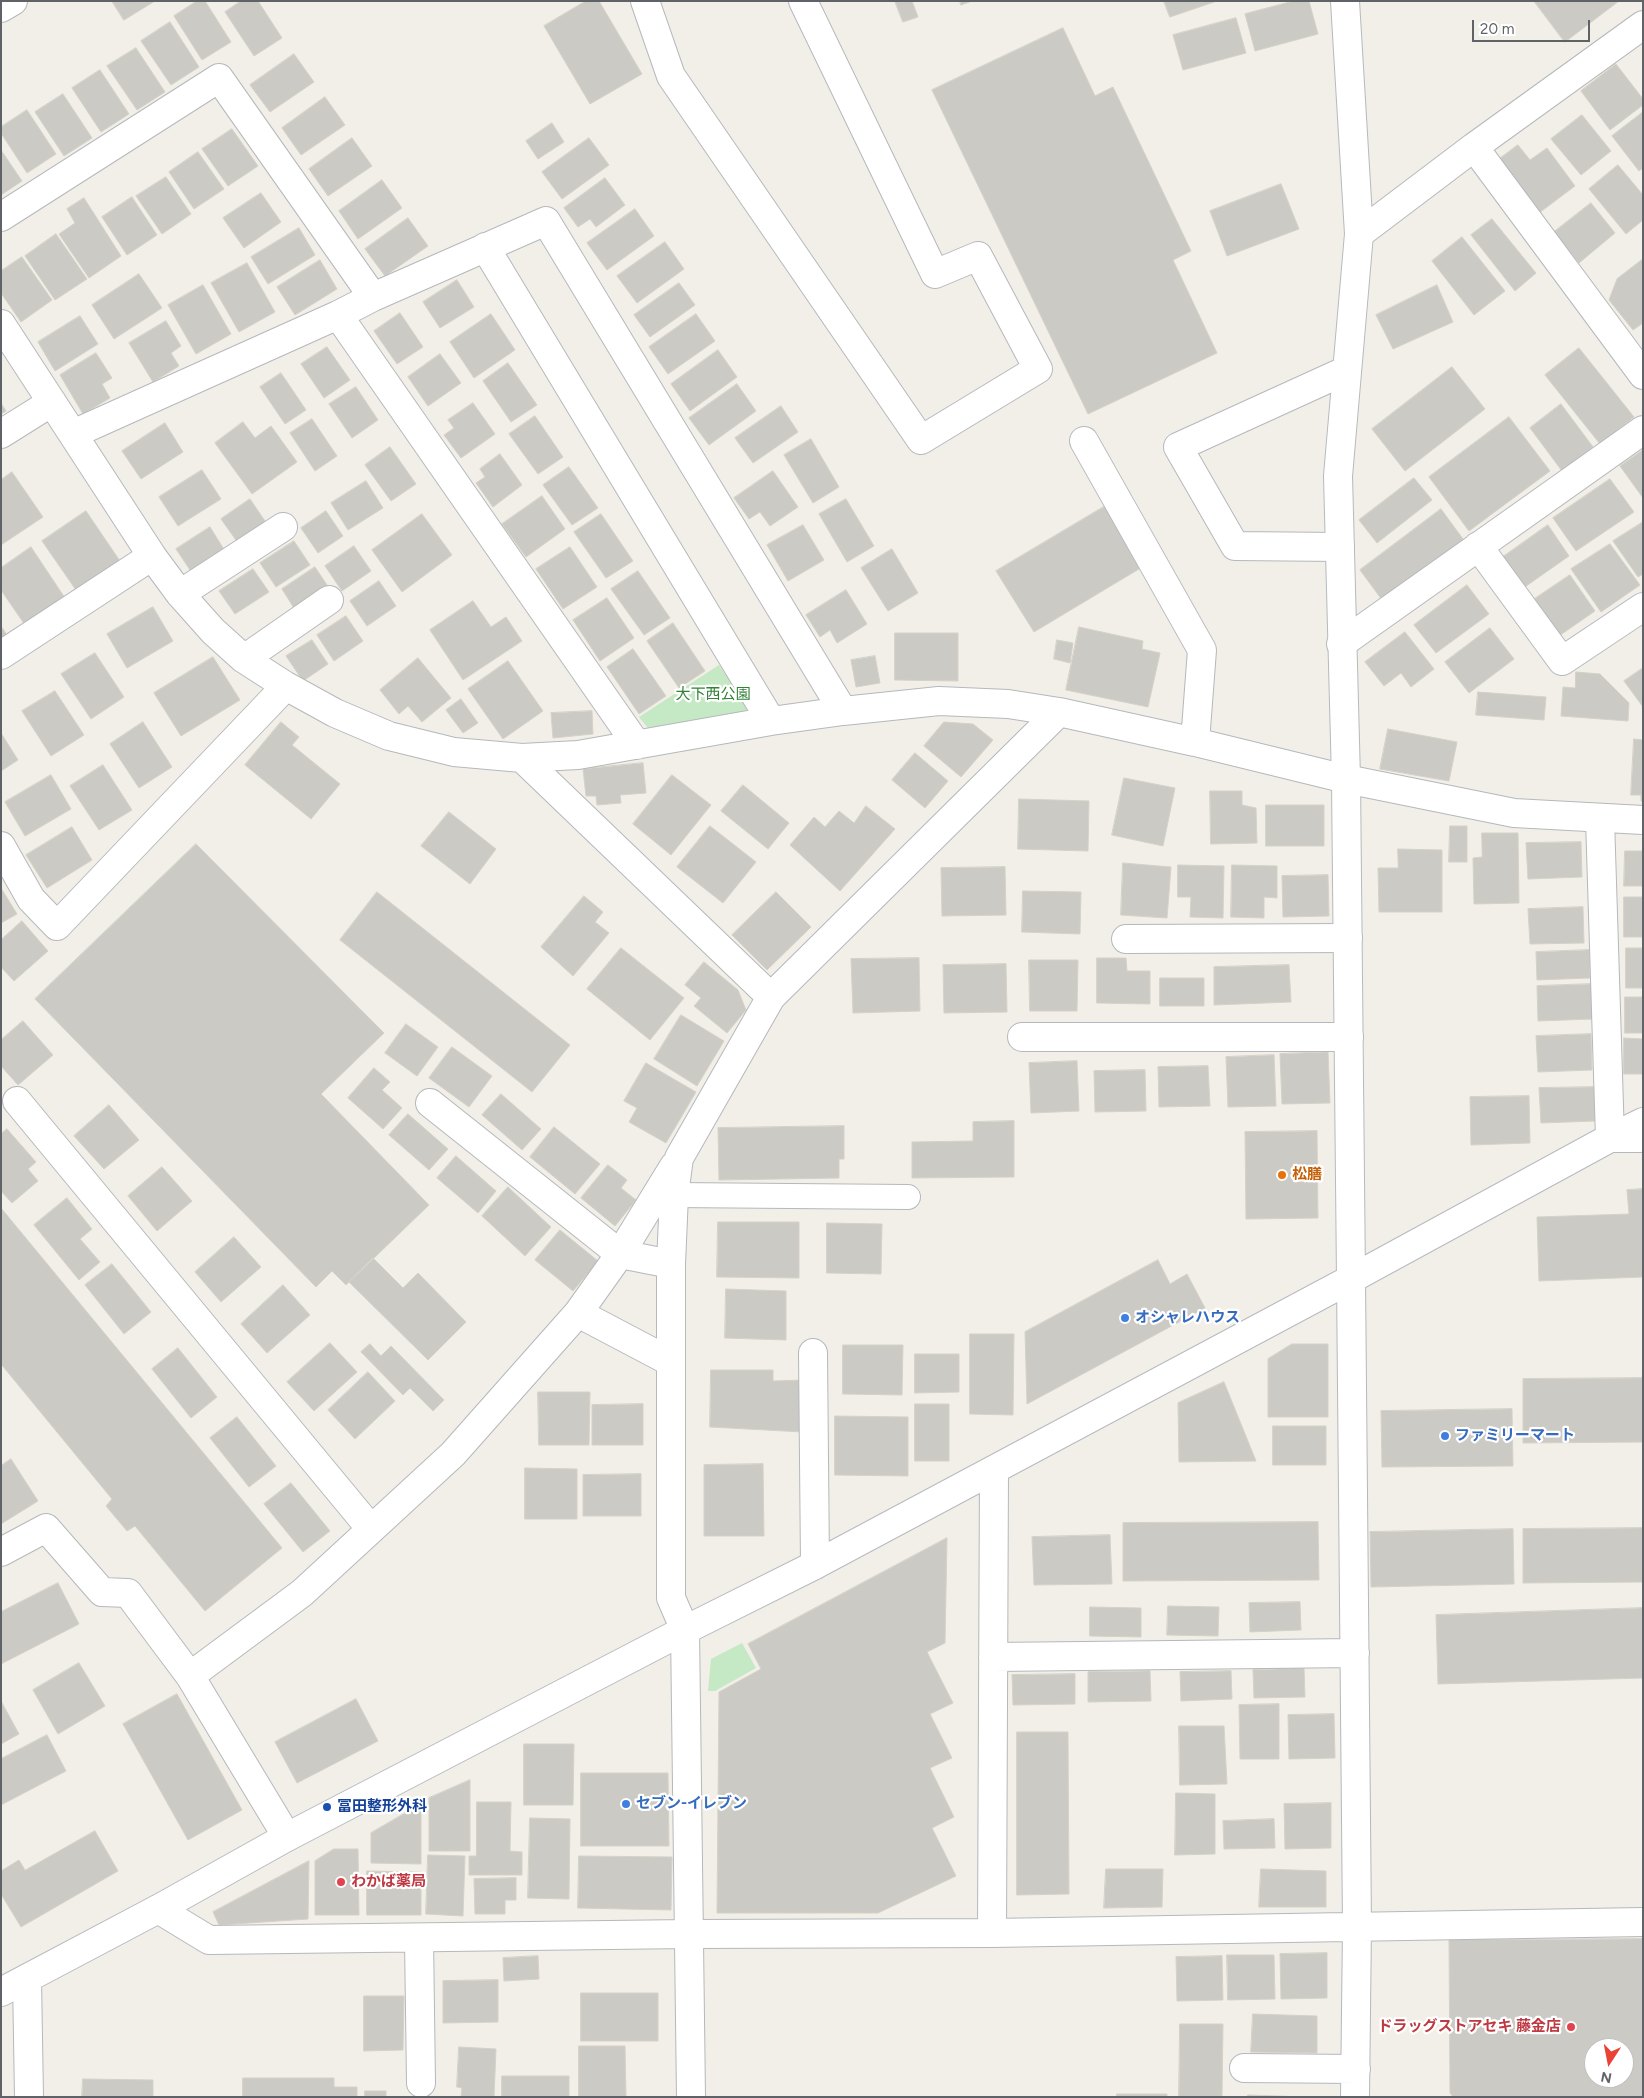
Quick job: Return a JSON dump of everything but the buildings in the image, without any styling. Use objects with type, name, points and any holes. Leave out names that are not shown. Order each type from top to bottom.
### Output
[{"type":"street","points":[[1,8],[13,1]]},
{"type":"street","points":[[645,1],[671,76],[921,440],[1038,369],[978,256],[935,274],[803,1]]},
{"type":"street","points":[[1345,1],[1359,234],[1338,476],[1348,938],[1357,1926],[1355,2097]]},
{"type":"street","points":[[1359,234],[1474,147],[1643,25]]},
{"type":"street","points":[[1,217],[219,78],[373,296]]},
{"type":"street","points":[[1474,147],[1643,375]]},
{"type":"street","points":[[72,434],[338,315],[373,296],[546,221],[843,711]]},
{"type":"street","points":[[485,247],[771,721]]},
{"type":"street","points":[[338,315],[636,745]]},
{"type":"street","points":[[1,324],[152,556],[180,594],[213,631],[244,658],[286,686],[335,713],[389,736],[454,752],[522,758],[578,755],[771,721],[843,711],[939,701],[1008,704],[1059,712],[1195,742],[1346,779],[1514,812],[1600,819],[1643,820]]},
{"type":"street","points":[[1340,547],[1234,546],[1178,447],[1348,370]]},
{"type":"street","points":[[1,434],[52,402]]},
{"type":"street","points":[[1341,644],[1643,430]]},
{"type":"street","points":[[1084,441],[1202,650],[1195,742]]},
{"type":"street","points":[[180,594],[283,528]]},
{"type":"street","points":[[1478,546],[1562,662],[1643,607]]},
{"type":"street","points":[[1,655],[152,556]]},
{"type":"street","points":[[244,658],[329,600]]},
{"type":"street","points":[[1,846],[31,899],[57,926],[286,686]]},
{"type":"street","points":[[190,1676],[302,1593],[452,1454],[578,1313],[620,1254],[679,1158],[771,997],[1059,712]]},
{"type":"street","points":[[522,758],[771,997]]},
{"type":"street","points":[[1600,819],[1610,1138]]},
{"type":"street","points":[[1126,938],[1348,938]]},
{"type":"street","points":[[1022,1037],[1349,1037]]},
{"type":"street","points":[[17,1101],[371,1528]]},
{"type":"street","points":[[430,1103],[620,1254],[671,1264]]},
{"type":"street","points":[[1,1992],[158,1909],[287,1837],[815,1565],[1643,1122]]},
{"type":"street","points":[[1610,1138],[1643,1138]]},
{"type":"street","points":[[679,1158],[674,1194],[671,1264],[671,1598],[686,1630],[691,2097]]},
{"type":"street","points":[[578,1313],[671,1362]]},
{"type":"street","points":[[813,1353],[815,1565]]},
{"type":"street","points":[[992,1933],[994,1470]]},
{"type":"street","points":[[1,1552],[46,1528],[102,1592],[128,1593],[190,1676],[287,1837]]},
{"type":"street","points":[[993,1657],[1355,1653]]},
{"type":"street","points":[[158,1909],[209,1940],[689,1934],[992,1933],[1643,1922]]},
{"type":"street","points":[[419,1938],[421,2083]]},
{"type":"street","points":[[27,1979],[29,2097]]},
{"type":"street","points":[[1244,2068],[1356,2069]]},
{"type":"lane","points":[[674,1194],[908,1197]]},
{"type":"green space","name":"大下西公園","points":[[719,665],[750,710],[648,728],[639,717]]},
{"type":"green space","points":[[742,1643],[756,1668],[715,1691],[708,1691],[711,1659]]},
{"type":"place","name":"松膳","points":[[1282,1175]]},
{"type":"place","name":"オシャレハウス","points":[[1125,1318]]},
{"type":"place","name":"ファミリーマート","points":[[1445,1436]]},
{"type":"place","name":"セブン-イレブン","points":[[626,1804]]},
{"type":"place","name":"冨田整形外科","points":[[327,1807]]},
{"type":"place","name":"わかば薬局","points":[[341,1882]]},
{"type":"place","name":"ドラッグストアセキ 藤金店","points":[[1571,2027]]}]
